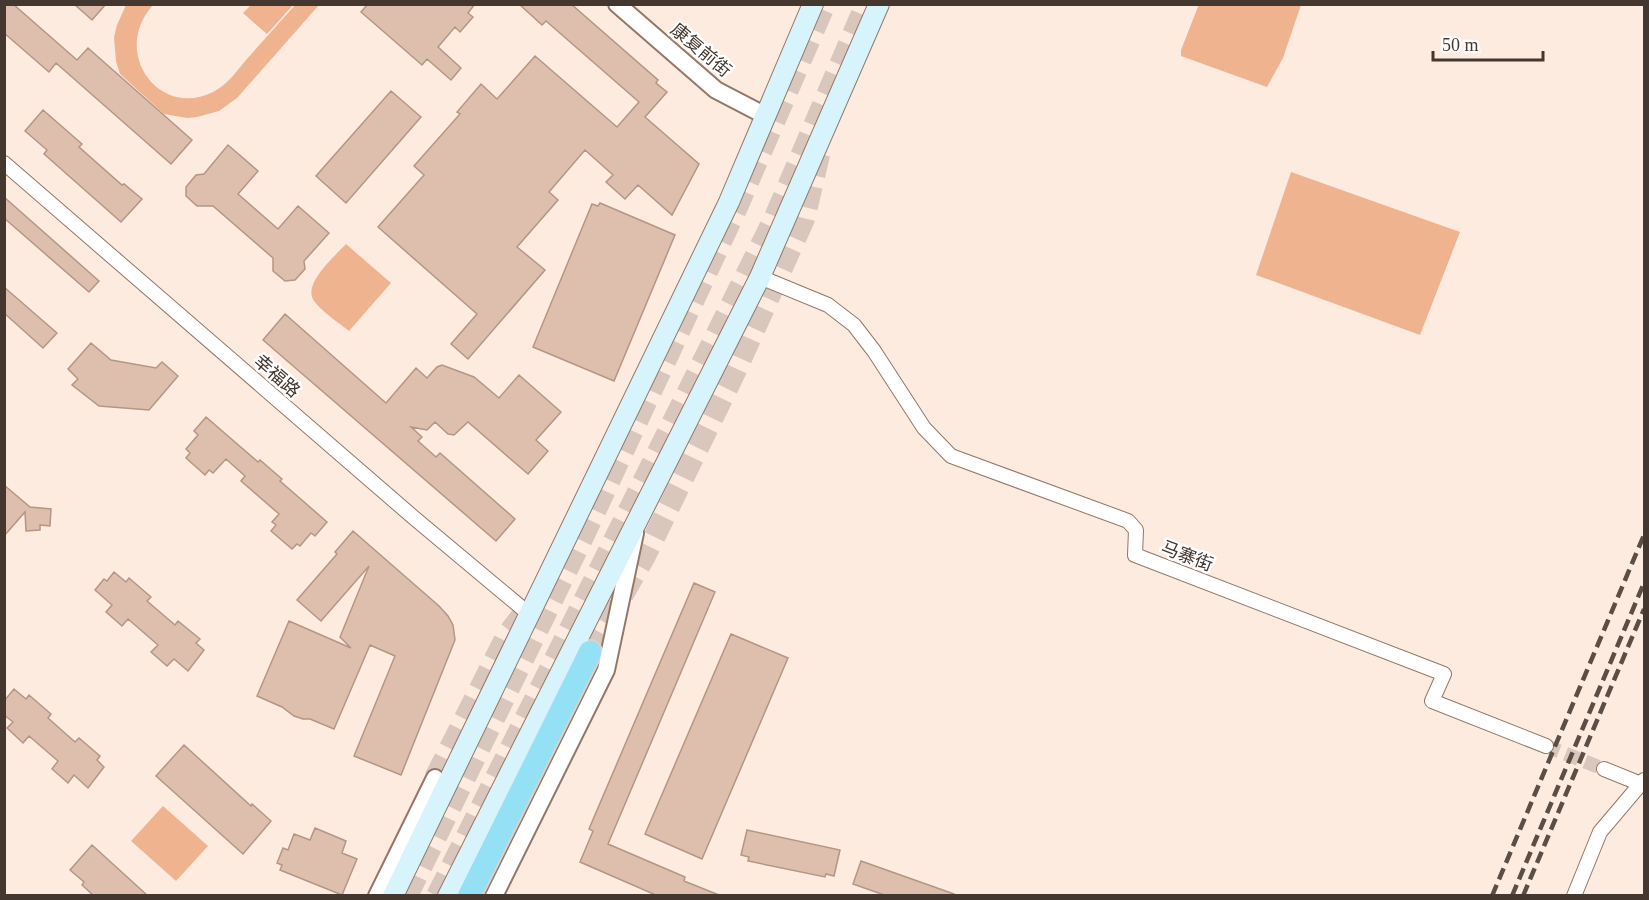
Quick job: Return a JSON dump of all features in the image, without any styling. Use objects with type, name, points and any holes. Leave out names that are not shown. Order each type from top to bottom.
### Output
[{"type":"highway","points":[[469,896],[590,652]]},
{"type":"main road","points":[[393,896],[729,202],[813,4]]},
{"type":"main road","points":[[448,896],[760,276],[879,4]]},
{"type":"street","name":"康复前街","points":[[617,4],[716,90],[766,116]]},
{"type":"street","name":"幸福路","points":[[4,163],[413,517],[529,614]]},
{"type":"street","name":"马寨街","points":[[760,276],[828,305],[854,325],[874,351],[924,428],[951,456],[1128,521],[1136,530],[1135,555],[1444,674],[1432,701],[1546,746]]},
{"type":"street","points":[[494,896],[606,670],[638,518]]},
{"type":"street","points":[[1574,896],[1600,832],[1643,782],[1604,770]]},
{"type":"street","points":[[377,896],[435,778]]},
{"type":"shaded area","points":[[1199,4],[1301,5],[1283,58],[1267,87],[1181,56],[1181,50]]},
{"type":"shaded area","points":[[126,5],[153,5],[141,24],[137,43],[139,61],[147,77],[159,89],[175,97],[193,98],[213,92],[227,82],[295,5],[319,5],[237,98],[219,111],[187,118],[164,114],[120,74],[116,61],[114,37]]},
{"type":"shaded area","points":[[251,5],[293,5],[267,34],[243,13]]},
{"type":"shaded area","points":[[1291,172],[1460,232],[1420,335],[1256,275]]},
{"type":"shaded area","points":[[346,244],[391,283],[349,331],[321,309],[311,294],[312,287],[321,271]]},
{"type":"shaded area","points":[[163,806],[208,846],[176,881],[131,841]]},
{"type":"building","points":[[4,4],[13,4],[77,60],[88,48],[192,140],[171,164],[56,63],[49,72],[4,33]]},
{"type":"building","points":[[74,4],[106,4],[92,20]]},
{"type":"building","points":[[368,4],[475,4],[468,13],[473,17],[460,32],[455,27],[438,47],[461,68],[451,80],[427,59],[422,65],[361,12]]},
{"type":"building","points":[[519,4],[571,4],[658,80],[656,83],[667,92],[645,117],[699,164],[672,215],[638,185],[625,199],[606,182],[613,175],[585,150],[549,192],[558,200],[517,247],[545,270],[468,359],[451,344],[477,314],[378,227],[424,175],[414,166],[460,114],[457,112],[481,84],[497,99],[535,56],[617,127],[639,102],[546,21],[542,25]]},
{"type":"building","points":[[391,91],[421,117],[346,203],[316,176]]},
{"type":"building","points":[[43,110],[82,144],[79,147],[122,185],[124,184],[142,199],[121,222],[44,154],[47,150],[25,131]]},
{"type":"building","points":[[228,145],[258,171],[238,194],[278,229],[298,206],[329,233],[304,261],[305,269],[295,280],[285,281],[273,271],[273,258],[213,206],[197,206],[186,196],[186,187],[196,175],[204,174]]},
{"type":"building","points":[[4,197],[99,281],[89,292],[4,218]]},
{"type":"building","points":[[600,203],[675,235],[614,381],[533,347],[592,204],[598,206]]},
{"type":"building","points":[[4,287],[57,333],[43,348],[4,313]]},
{"type":"building","points":[[285,314],[386,403],[416,368],[427,378],[442,365],[474,377],[499,398],[519,375],[561,412],[536,440],[548,451],[528,474],[468,422],[454,435],[448,434],[435,422],[427,430],[411,427],[422,437],[418,441],[436,457],[440,453],[515,519],[496,541],[263,340]]},
{"type":"building","points":[[91,343],[111,360],[156,368],[162,362],[178,376],[149,410],[99,406],[72,385],[78,379],[68,369]]},
{"type":"building","points":[[206,417],[258,462],[260,460],[282,479],[280,481],[327,522],[315,536],[311,533],[300,546],[297,544],[292,549],[271,531],[276,525],[272,522],[279,514],[241,481],[245,476],[226,459],[213,473],[209,470],[205,475],[186,458],[190,453],[186,449],[198,435],[194,431]]},
{"type":"building","points":[[4,485],[30,507],[51,509],[50,526],[40,525],[40,530],[26,531],[25,512],[4,536]]},
{"type":"building","points":[[353,531],[439,606],[453,625],[455,640],[401,775],[354,756],[395,656],[370,645],[334,729],[310,719],[294,716],[282,707],[257,696],[289,621],[351,648],[340,637],[369,566],[321,621],[297,600],[337,554],[335,552]]},
{"type":"building","points":[[114,572],[126,582],[129,578],[151,597],[147,601],[175,625],[178,621],[200,639],[196,643],[204,650],[188,671],[174,659],[167,666],[151,652],[158,645],[128,619],[122,626],[106,612],[112,605],[95,590]]},
{"type":"building","points":[[694,583],[715,592],[608,844],[685,877],[684,881],[719,895],[658,896],[580,862],[593,831],[589,829]]},
{"type":"building","points":[[731,634],[788,658],[702,859],[645,834]]},
{"type":"building","points":[[14,689],[26,699],[29,695],[51,714],[48,718],[75,742],[79,738],[100,756],[97,760],[104,767],[88,788],[74,775],[68,783],[52,769],[58,761],[29,736],[23,743],[7,728],[13,722],[4,715],[4,701]]},
{"type":"building","points":[[184,745],[251,806],[252,804],[271,821],[243,854],[156,776]]},
{"type":"building","points":[[315,828],[346,841],[342,853],[357,859],[342,895],[280,870],[282,865],[277,863],[283,848],[288,850],[294,834],[310,840]]},
{"type":"building","points":[[747,830],[840,850],[834,876],[826,874],[825,877],[748,861],[749,857],[741,855]]},
{"type":"building","points":[[92,845],[148,896],[94,896],[82,885],[84,882],[70,870]]},
{"type":"building","points":[[861,861],[954,894],[953,896],[887,896],[853,884]]},
{"type":"tunnel","points":[[407,896],[583,537],[738,205],[825,4]]},
{"type":"tunnel","points":[[437,896],[775,217],[866,4]]},
{"type":"tunnel","points":[[590,652],[645,556],[736,370],[804,219],[820,151]]},
{"type":"tunnel","points":[[435,778],[507,635],[529,607]]},
{"type":"tunnel","points":[[1546,746],[1604,769]]},
{"type":"railway","points":[[1492,896],[1644,535]]},
{"type":"railway","points":[[1512,896],[1644,583]]},
{"type":"railway","points":[[1523,896],[1644,609]]}]
